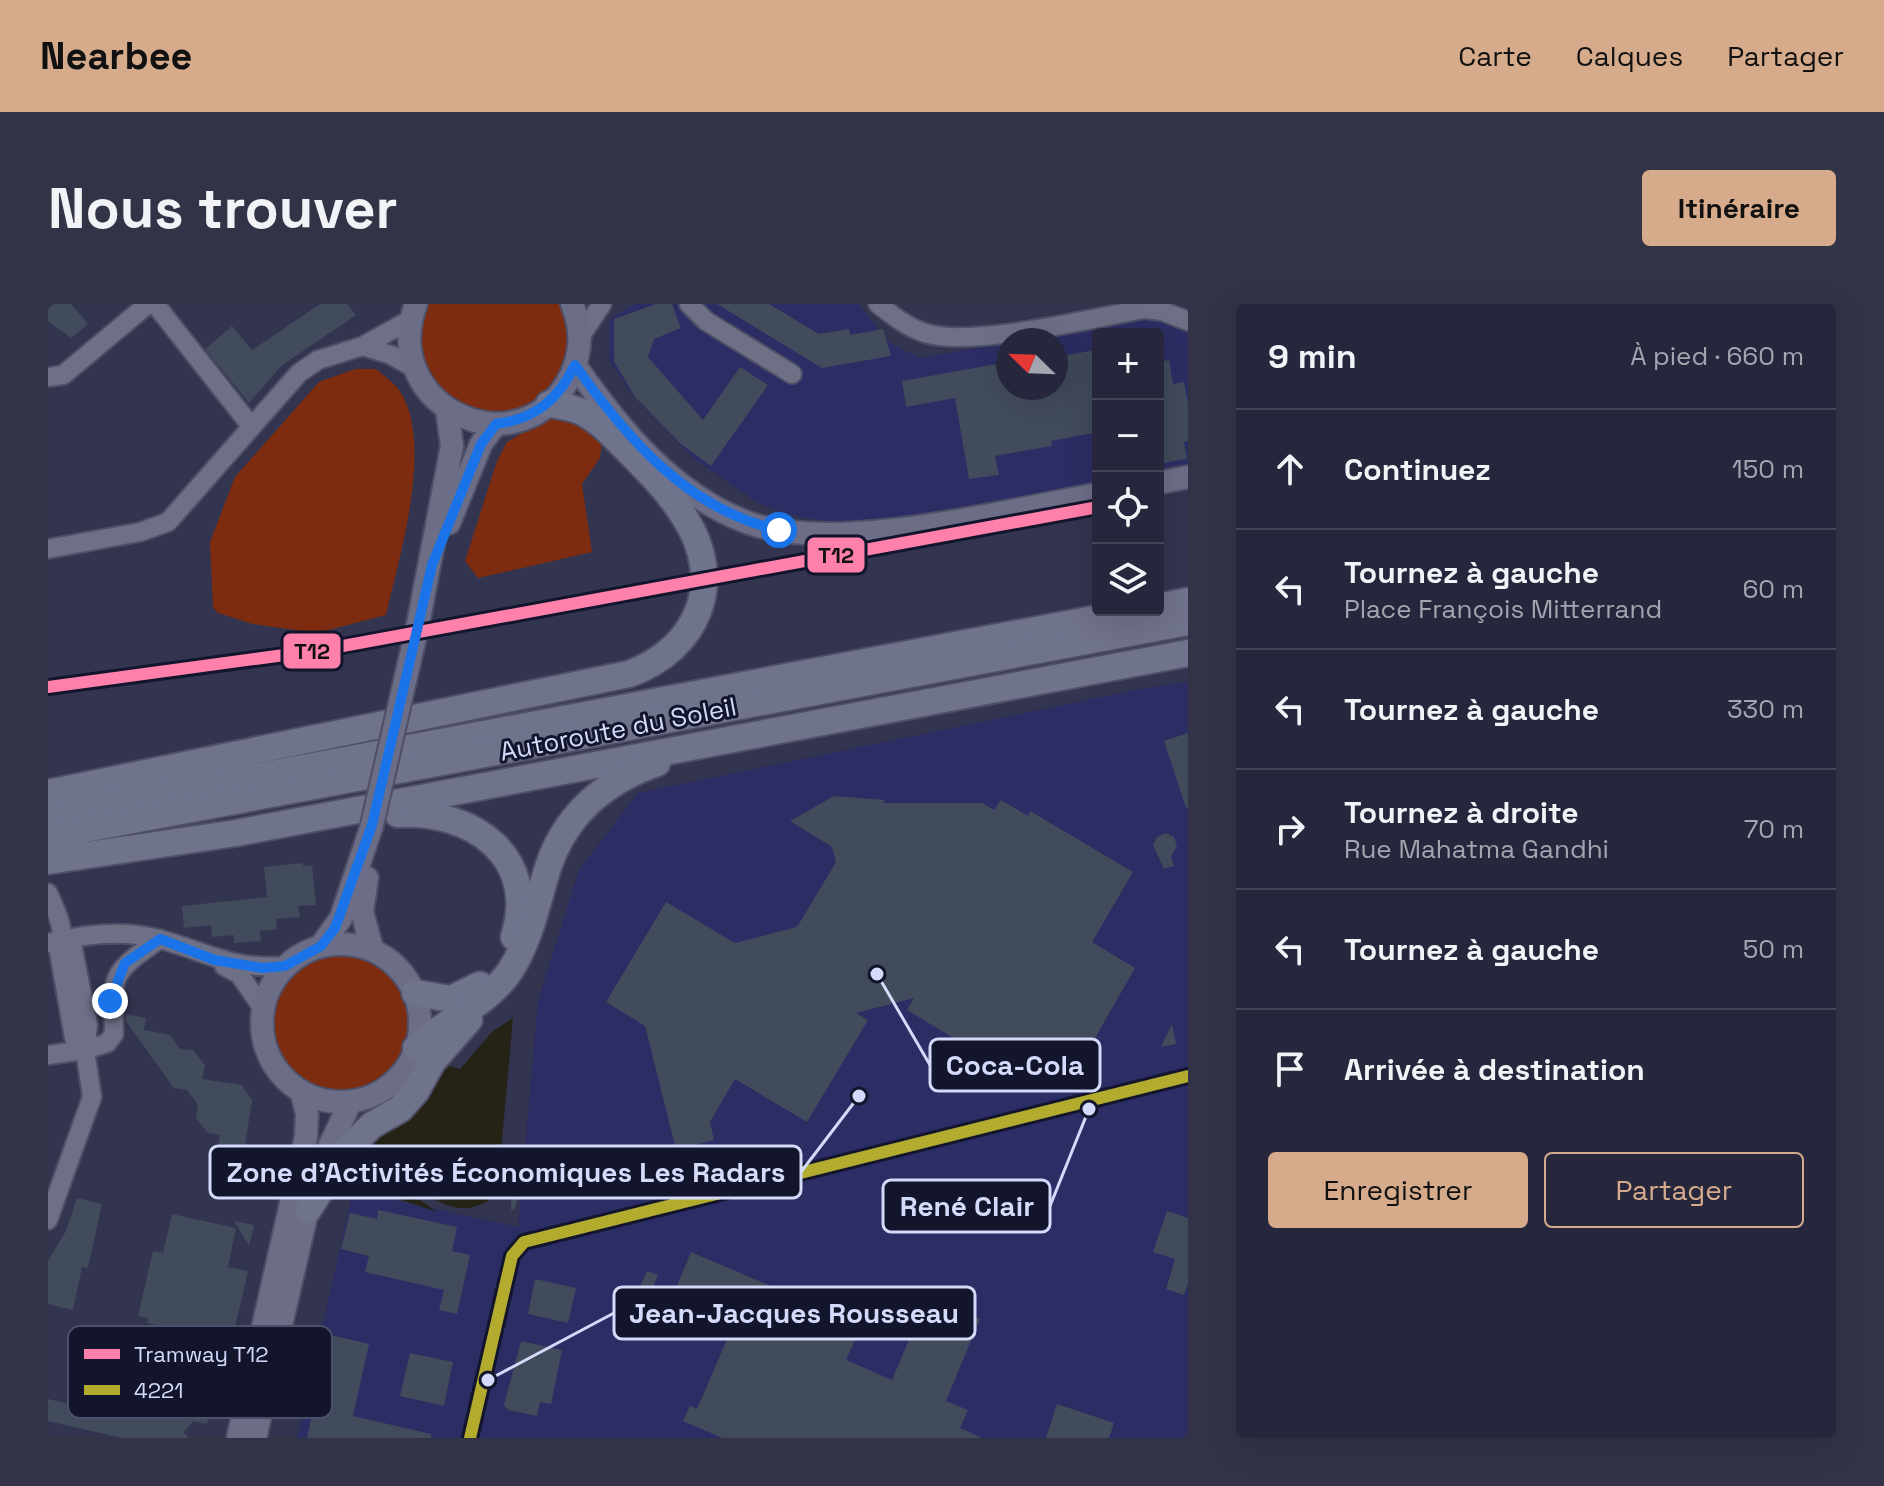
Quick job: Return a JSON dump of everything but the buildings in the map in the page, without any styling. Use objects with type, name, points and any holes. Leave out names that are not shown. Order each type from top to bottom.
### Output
[{"type":"highway","points":[[48,793],[629,674],[665,657],[683,640],[701,603],[703,566],[686,518],[646,469],[601,423],[581,411],[549,404]]},
{"type":"highway","points":[[1164,606],[1188,601]]},
{"type":"highway","name":"Autoroute du Soleil","points":[[48,816],[1110,616]]},
{"type":"highway","name":"Autoroute du Soleil","points":[[48,836],[1188,622]]},
{"type":"highway","points":[[308,1210],[346,1150],[372,1125],[400,1109],[416,1091],[432,1062],[503,980],[529,932],[557,844],[573,818],[600,791],[634,772],[703,749],[902,707],[1188,653]]},
{"type":"highway","points":[[236,833],[776,728],[902,707]]},
{"type":"highway","points":[[48,861],[236,833],[425,812],[462,821],[490,840],[506,859],[517,890],[519,915],[509,949],[485,980],[459,997],[442,1000],[415,993]]},
{"type":"highway","points":[[416,1048],[503,980]]},
{"type":"main road","points":[[413,312],[408,338],[413,367],[427,391],[447,410],[470,421],[496,424],[521,419],[549,404],[567,383],[575,365],[580,337],[572,304]]},
{"type":"main road","points":[[575,365],[644,452],[686,488],[750,523],[825,535],[1092,495]]},
{"type":"main road","points":[[321,946],[341,918],[372,825],[432,565],[452,446],[447,410]]},
{"type":"main road","points":[[432,565],[481,444],[496,424]]},
{"type":"main road","points":[[1164,482],[1188,477]]},
{"type":"main road","points":[[372,825],[362,912],[372,949]]},
{"type":"main road","points":[[341,944],[372,949],[388,959],[415,993],[420,1025],[416,1048],[396,1081],[382,1092],[350,1103],[324,1101],[302,1093],[280,1076],[268,1055],[261,1026],[262,1007],[285,966],[321,946],[341,944]]},
{"type":"main road","points":[[263,1326],[306,1137],[307,1114],[302,1093]]},
{"type":"main road","points":[[281,1326],[326,1148],[350,1103]]},
{"type":"main road","points":[[238,1438],[243,1418]]},
{"type":"main road","points":[[255,1438],[260,1418]]},
{"type":"street","points":[[48,377],[63,375],[148,304]]},
{"type":"street","points":[[155,304],[251,426]]},
{"type":"street","points":[[580,337],[602,304]]},
{"type":"street","points":[[689,304],[706,321],[792,374]]},
{"type":"street","points":[[878,304],[909,326],[926,333],[960,338],[1145,309],[1162,311],[1188,321]]},
{"type":"street","points":[[48,549],[140,532],[168,522],[299,373],[318,360],[363,346],[413,312]]},
{"type":"street","points":[[363,346],[391,355],[413,367]]},
{"type":"street","points":[[48,893],[61,920],[56,941]]},
{"type":"street","points":[[56,941],[112,934],[160,939],[215,960],[248,968],[285,966]]},
{"type":"street","points":[[48,1055],[85,1050],[107,1043],[114,1034],[110,1001],[125,963],[160,939]]},
{"type":"street","points":[[48,1220],[92,1097],[85,1050],[88,1025],[73,949],[56,941]]},
{"type":"street","points":[[215,960],[239,974],[262,1007]]},
{"type":"shaded area","points":[[425,304],[564,304],[570,315],[568,368],[535,407],[487,418],[442,398],[418,355]]},
{"type":"shaded area","points":[[635,304],[858,304],[890,343],[920,358],[996,345],[996,400],[1068,400],[1068,332],[1092,328],[1092,487],[888,521],[836,522],[788,515],[758,503],[693,458],[635,398],[609,360],[610,319]]},
{"type":"shaded area","points":[[1157,317],[1188,329],[1188,470],[1164,474],[1164,328],[1093,328]]},
{"type":"shaded area","points":[[355,369],[376,369],[397,387],[409,412],[414,439],[411,500],[386,615],[317,633],[253,624],[218,613],[213,607],[210,542],[235,477],[319,382]]},
{"type":"shaded area","points":[[553,415],[581,419],[602,440],[600,458],[582,484],[592,552],[478,578],[465,561],[497,461],[507,442]]},
{"type":"shaded area","points":[[1188,682],[1188,1438],[297,1438],[302,1418],[332,1418],[332,1326],[322,1326],[353,1191],[518,1227],[538,1001],[579,870],[638,793],[1146,688]]},
{"type":"shaded area","points":[[342,950],[369,956],[393,971],[408,995],[414,1022],[408,1049],[393,1073],[369,1088],[342,1094],[315,1088],[291,1073],[276,1049],[270,1022],[276,995],[291,971],[315,956]]},
{"type":"shaded area","points":[[513,1018],[497,1196],[464,1208],[445,1204],[414,1189],[411,1194],[437,1212],[355,1184],[345,1168],[443,1064],[460,1069],[493,1031]]},
{"type":"tram line","name":"T12","points":[[48,687],[321,650],[1092,508]]},
{"type":"transit line","name":"4221","points":[[470,1438],[512,1256],[524,1242],[1188,1076]]},
{"type":"place","name":"Coca-Cola","points":[[877,974]]},
{"type":"place","name":"Zone d'Activités Économiques Les Radars","points":[[859,1096]]},
{"type":"place","name":"René Clair","points":[[1089,1109]]},
{"type":"place","name":"Jean-Jacques Rousseau","points":[[488,1380]]},
{"type":"route","points":[[110,1001],[125,963],[160,939],[215,960],[262,968],[285,966],[321,946],[335,928],[347,903],[372,825],[432,565],[481,444],[496,424],[521,419],[549,404],[567,383],[575,365],[644,452],[686,488],[717,508],[750,523],[779,530]]}]
